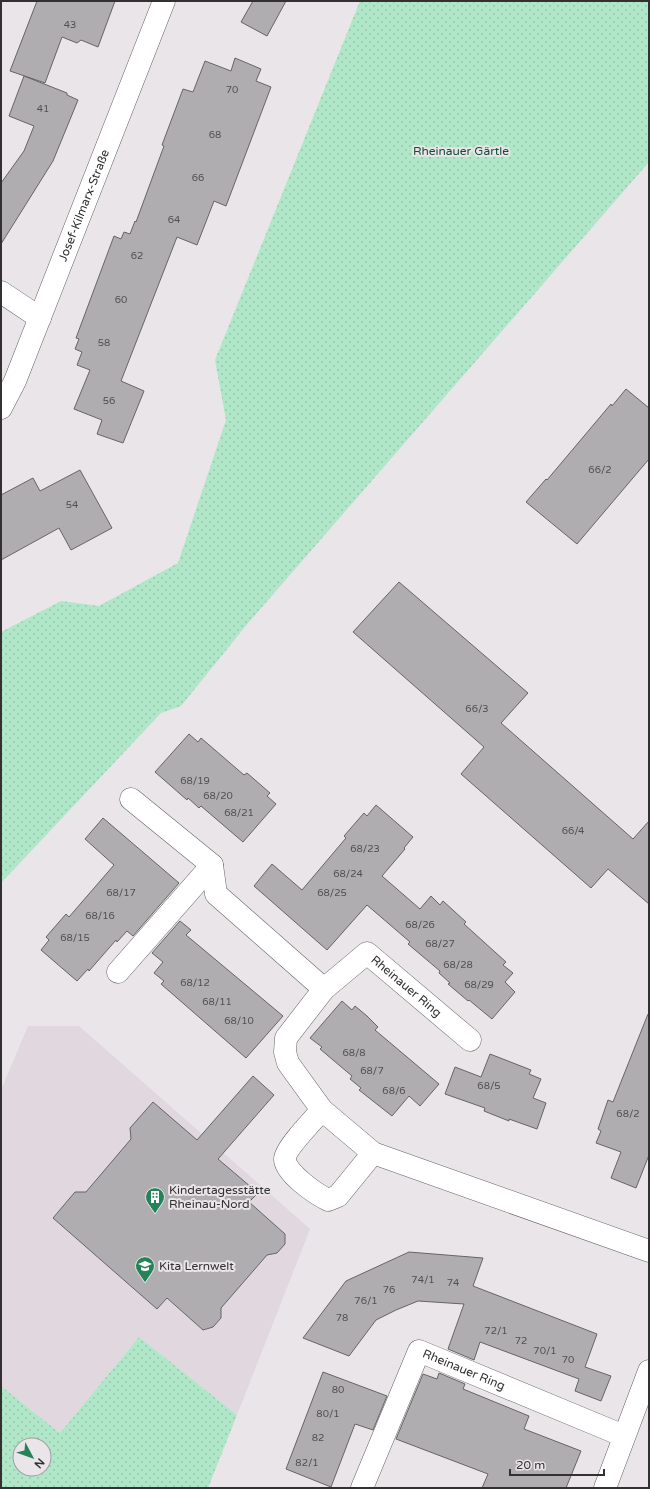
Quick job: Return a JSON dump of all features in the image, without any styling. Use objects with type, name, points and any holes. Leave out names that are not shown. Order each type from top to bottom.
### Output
[{"type":"street","name":"Josef-Kilmarx-Straße","points":[[1,408],[15,381],[164,1]]},
{"type":"street","points":[[1,292],[40,318]]},
{"type":"street","points":[[131,799],[212,865],[216,894],[324,989]]},
{"type":"street","points":[[118,972],[212,865]]},
{"type":"street","name":"Rheinauer Ring","points":[[470,1040],[367,953],[324,989],[286,1038],[284,1052],[288,1063],[322,1110],[374,1153],[649,1252]]},
{"type":"street","points":[[322,1110],[288,1150],[285,1158],[287,1169],[317,1194],[328,1200],[338,1196],[374,1153]]},
{"type":"street","name":"Rheinauer Ring","points":[[362,1488],[419,1350],[624,1436]]},
{"type":"street","points":[[605,1488],[649,1371]]},
{"type":"shaded area","name":"Kita Lernwelt","points":[[28,1026],[79,1026],[310,1229],[237,1415],[139,1337],[60,1433],[1,1386],[1,1090]]},
{"type":"green space","name":"Rheinauer Gärtle","points":[[360,1],[649,1],[649,162],[249,622],[181,706],[161,713],[1,883],[1,632],[61,601],[99,606],[178,563],[226,420],[215,360]]},
{"type":"green space","points":[[139,1337],[237,1415],[208,1488],[1,1488],[1,1386],[60,1433]]},
{"type":"building","points":[[37,1],[115,1],[98,47],[81,40],[77,43],[62,37],[45,83],[10,71]]},
{"type":"building","points":[[253,1],[286,1],[267,36],[241,22]]},
{"type":"building","points":[[235,58],[261,69],[256,81],[271,87],[226,206],[214,201],[197,245],[177,237],[121,381],[144,391],[123,443],[97,434],[102,420],[74,409],[90,370],[77,365],[82,352],[75,349],[79,339],[76,338],[114,236],[121,239],[124,232],[130,234],[135,221],[136,222],[183,89],[193,92],[205,61],[231,71]]},
{"type":"building","points":[[24,76],[67,93],[67,95],[78,100],[53,161],[1,244],[1,183],[24,151],[34,126],[9,116]]},
{"type":"building","points":[[626,389],[649,408],[649,459],[577,544],[526,502],[546,479],[547,480],[611,404],[612,406]]},
{"type":"building","points":[[80,470],[112,528],[71,550],[59,528],[1,560],[1,495],[33,478],[40,491]]},
{"type":"building","points":[[399,582],[528,693],[501,723],[633,839],[649,821],[649,904],[608,869],[591,888],[461,774],[484,747],[353,632]]},
{"type":"building","points":[[189,734],[198,742],[201,738],[244,775],[247,773],[270,793],[267,796],[276,804],[243,842],[201,806],[199,808],[188,798],[187,800],[155,772]]},
{"type":"building","points":[[376,805],[413,837],[404,848],[405,849],[382,876],[420,909],[431,896],[440,905],[443,901],[466,922],[464,924],[506,962],[503,965],[513,973],[505,982],[515,992],[492,1019],[448,984],[450,983],[439,973],[440,971],[408,944],[410,942],[367,905],[327,950],[254,886],[272,864],[302,890],[346,838],[344,836],[364,813],[367,816]]},
{"type":"building","points":[[103,818],[179,883],[133,936],[127,931],[117,942],[116,940],[89,971],[88,969],[77,981],[41,950],[49,940],[46,937],[66,914],[69,917],[114,865],[85,839]]},
{"type":"building","points":[[180,921],[191,930],[186,935],[283,1016],[246,1058],[161,984],[164,981],[154,973],[163,962],[152,953]]},
{"type":"building","points":[[342,1001],[352,1010],[355,1006],[367,1016],[378,1027],[375,1030],[439,1084],[420,1106],[409,1096],[392,1116],[359,1090],[361,1088],[350,1079],[352,1076],[320,1049],[322,1047],[310,1038]]},
{"type":"building","points":[[648,1014],[649,1155],[636,1188],[611,1178],[621,1152],[596,1143],[601,1131],[598,1129],[608,1100],[613,1102]]},
{"type":"building","points":[[490,1054],[531,1070],[529,1074],[541,1079],[533,1098],[546,1103],[537,1129],[509,1119],[509,1121],[484,1111],[485,1108],[445,1094],[455,1067],[481,1077]]},
{"type":"building","name":"Kindertagesstätte Rheinau-Nord","points":[[253,1076],[274,1095],[218,1159],[258,1193],[249,1202],[285,1234],[285,1244],[277,1253],[267,1255],[221,1308],[221,1318],[213,1327],[203,1330],[167,1298],[157,1309],[53,1218],[75,1192],[86,1192],[131,1139],[130,1128],[153,1102],[197,1140]]},
{"type":"building","points":[[409,1252],[483,1258],[473,1286],[597,1334],[585,1367],[611,1376],[601,1401],[575,1391],[579,1379],[480,1342],[474,1360],[448,1349],[464,1304],[418,1301],[396,1310],[376,1320],[349,1356],[303,1338],[346,1281]]},
{"type":"building","points":[[323,1372],[387,1396],[373,1430],[355,1424],[331,1487],[286,1469]]},
{"type":"building","points":[[439,1373],[465,1384],[463,1389],[529,1416],[524,1429],[581,1451],[566,1488],[482,1488],[488,1474],[396,1439],[423,1374],[437,1379]]},
{"type":"place","name":"Kindertagesstätte Rheinau-Nord","points":[[155,1214]]},
{"type":"place","name":"Kita Lernwelt","points":[[145,1283]]}]
